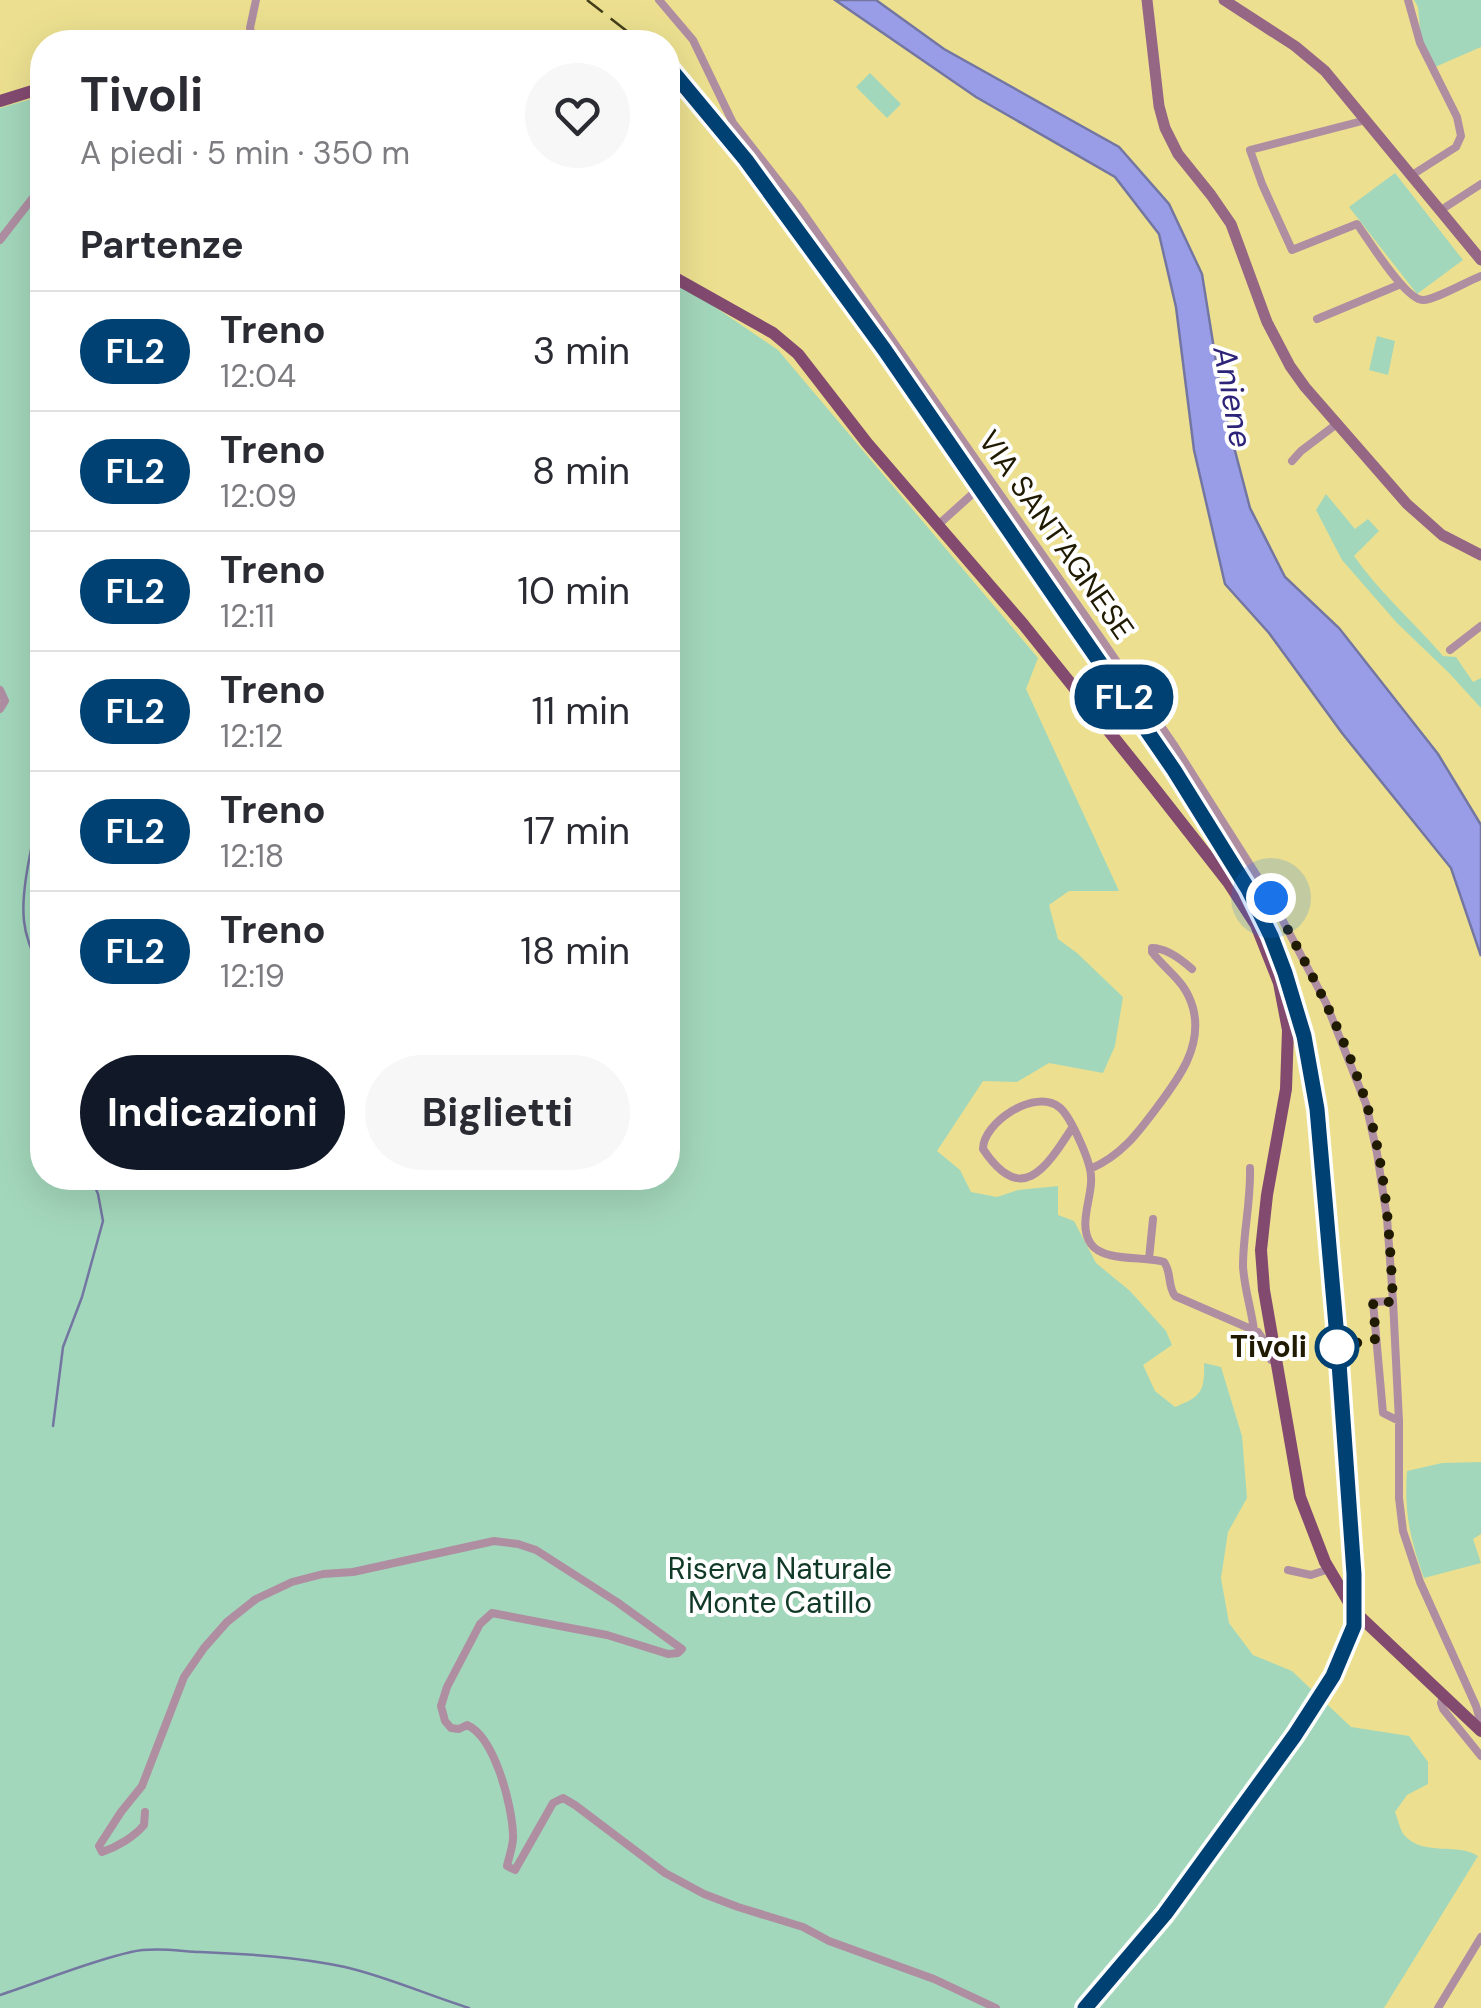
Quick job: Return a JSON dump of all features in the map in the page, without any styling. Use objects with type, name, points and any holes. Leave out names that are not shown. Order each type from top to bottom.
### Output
[{"type":"main road","points":[[1148,0],[1159,106],[1170,140],[1231,224],[1264,314],[1294,372],[1414,511],[1447,538],[1481,555]]},
{"type":"main road","points":[[1224,0],[1317,63],[1481,260]]},
{"type":"main road","points":[[0,101],[30,92]]},
{"type":"main road","points":[[680,281],[772,334],[806,362],[867,443],[1035,640],[1246,907],[1274,966],[1284,1002],[1286,1089],[1261,1250],[1264,1290],[1300,1497],[1329,1569],[1354,1611],[1481,1732]]},
{"type":"street","points":[[251,30],[256,0]]},
{"type":"street","name":"VIA SANT'AGNESE","points":[[660,0],[693,40],[733,124],[799,207],[1164,730],[1271,898],[1326,1003],[1373,1128],[1387,1218],[1400,1508],[1407,1545],[1481,1724]]},
{"type":"street","points":[[1408,0],[1418,38],[1460,130],[1456,147],[1412,175]]},
{"type":"street","points":[[1366,120],[1250,150],[1292,250],[1357,224],[1412,297],[1422,300],[1481,276]]},
{"type":"street","points":[[1441,210],[1481,184]]},
{"type":"street","points":[[0,240],[30,201]]},
{"type":"street","points":[[1316,319],[1401,284]]},
{"type":"street","points":[[1292,461],[1338,423]]},
{"type":"street","points":[[938,526],[990,479]]},
{"type":"street","points":[[1450,650],[1481,626]]},
{"type":"street","points":[[0,690],[4,704],[0,708]]},
{"type":"street","points":[[1090,1168],[1115,1156],[1136,1135],[1179,1078],[1193,1044],[1195,1025],[1190,999],[1152,948],[1157,947],[1192,969]]},
{"type":"street","points":[[1072,1128],[1052,1158],[1026,1180],[1010,1178],[983,1149],[991,1130],[1027,1102],[1057,1105],[1072,1128],[1090,1168],[1086,1225],[1090,1243],[1106,1254],[1161,1260],[1168,1266],[1175,1296],[1254,1330],[1263,1338],[1280,1390]]},
{"type":"street","points":[[1250,1168],[1243,1263],[1254,1330]]},
{"type":"street","points":[[1150,1259],[1153,1219]]},
{"type":"street","points":[[1393,1302],[1373,1302],[1383,1413],[1399,1421]]},
{"type":"street","points":[[145,1812],[139,1832],[102,1852],[99,1846],[105,1836],[142,1786],[184,1677],[227,1622],[256,1599],[292,1582],[323,1574],[353,1572],[494,1541],[518,1544],[536,1550],[610,1597],[682,1649],[668,1654],[608,1635],[492,1613],[480,1624],[441,1706],[451,1728],[468,1726],[483,1737],[504,1782],[514,1836],[506,1866],[514,1870],[552,1803],[562,1798],[665,1873],[704,1894],[934,1978],[996,2008]]},
{"type":"street","points":[[1288,1570],[1311,1575],[1329,1569]]},
{"type":"street","points":[[1444,1695],[1442,1709],[1481,1756]]},
{"type":"street","points":[[1438,2008],[1481,1937]]},
{"type":"green space","points":[[1414,0],[1481,0],[1481,47],[1435,67],[1421,39]]},
{"type":"green space","points":[[870,73],[901,104],[887,118],[856,87]]},
{"type":"green space","name":"Riserva Naturale Monte Catillo","points":[[30,99],[30,1190],[680,1190],[680,283],[778,350],[1038,658],[1026,689],[1119,891],[1069,891],[1049,905],[1058,939],[1123,997],[1115,1046],[1103,1073],[1049,1063],[1017,1082],[983,1081],[937,1151],[960,1170],[971,1192],[997,1197],[1018,1190],[1058,1186],[1058,1215],[1074,1221],[1096,1263],[1130,1291],[1166,1331],[1172,1345],[1143,1365],[1155,1391],[1175,1407],[1200,1392],[1204,1363],[1221,1367],[1242,1436],[1247,1498],[1228,1532],[1221,1578],[1229,1623],[1253,1655],[1292,1671],[1351,1727],[1409,1736],[1428,1762],[1428,1784],[1407,1795],[1395,1812],[1403,1834],[1422,1846],[1478,1856],[1384,2008],[0,2008],[0,108]]},
{"type":"green space","points":[[1395,173],[1463,260],[1417,294],[1349,207]]},
{"type":"green space","points":[[1377,336],[1395,341],[1388,375],[1369,370]]},
{"type":"green space","points":[[1326,494],[1355,529],[1368,519],[1379,531],[1354,556],[1443,656],[1456,657],[1473,682],[1481,678],[1481,708],[1397,623],[1342,560],[1316,510]]},
{"type":"green space","points":[[1481,1462],[1481,1534],[1473,1539],[1481,1563],[1424,1578],[1409,1525],[1407,1471],[1442,1463]]},
{"type":"water","name":"Aniene","points":[[835,0],[876,0],[944,49],[1119,147],[1169,204],[1202,274],[1223,405],[1250,508],[1285,577],[1339,628],[1438,754],[1481,825],[1481,956],[1451,868],[1342,733],[1269,633],[1225,584],[1194,450],[1176,307],[1159,234],[1115,177],[976,97]]},
{"type":"waterway","points":[[30,855],[23,907],[30,946]]},
{"type":"waterway","points":[[53,1426],[63,1347],[103,1221],[96,1190]]},
{"type":"waterway","points":[[0,1995],[115,1956],[166,1950],[273,1956],[345,1967],[469,2008]]},
{"type":"railway","points":[[587,0],[626,30]]},
{"type":"railway","points":[[680,80],[746,160],[884,349],[1174,770],[1271,936],[1296,1004],[1317,1109],[1355,1598]]},
{"type":"train","name":"FL2","points":[[680,79],[746,160],[884,349],[1174,770],[1248,889],[1271,936],[1296,1004],[1311,1069],[1338,1349],[1354,1626],[1333,1676],[1295,1735],[1165,1914],[1085,2008]]},
{"type":"place","name":"Tivoli","points":[[1337,1347]]},
{"type":"route","points":[[1271,898],[1326,1003],[1356,1076],[1370,1117],[1380,1168],[1393,1302],[1373,1302],[1376,1339],[1337,1347]]}]
